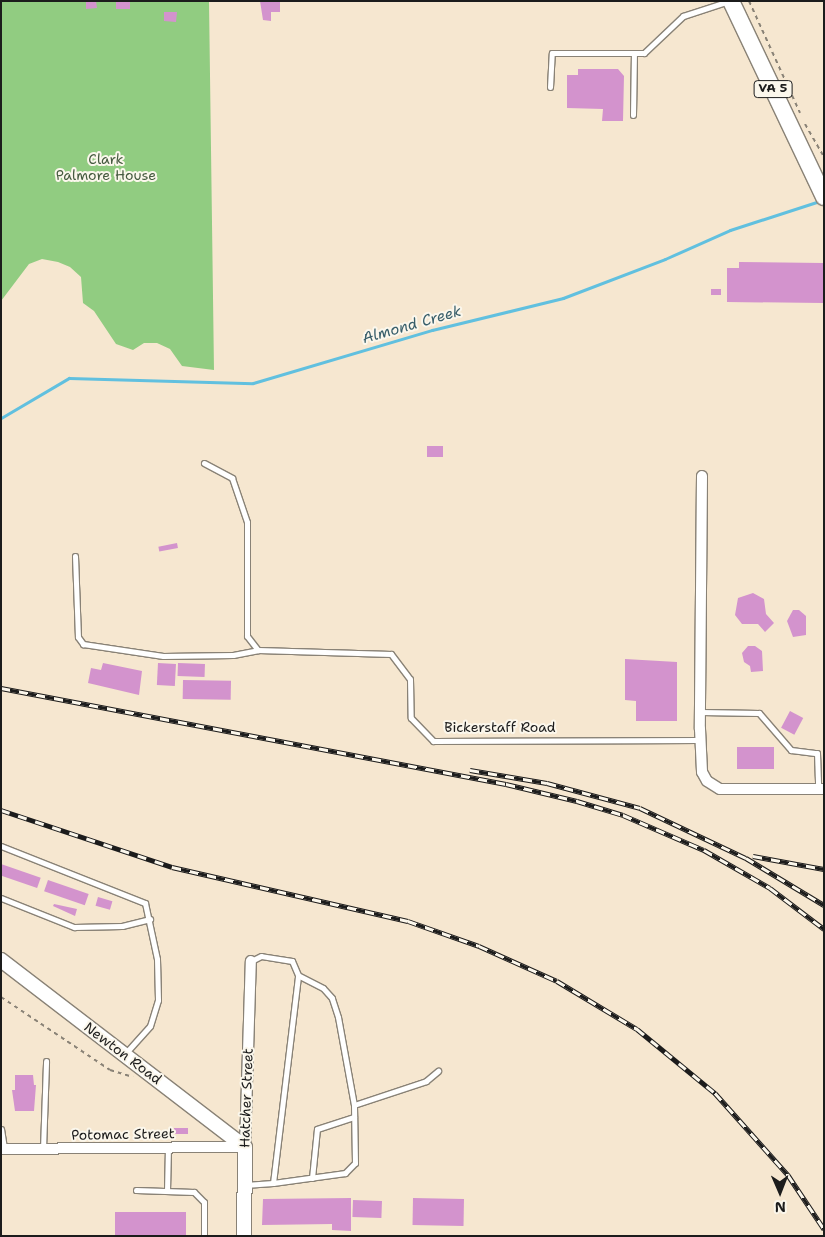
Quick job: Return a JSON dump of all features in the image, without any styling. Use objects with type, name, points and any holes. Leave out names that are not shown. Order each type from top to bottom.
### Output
[{"type":"main road","name":"VA 5","points":[[731,1],[824,197]]},
{"type":"street","points":[[702,476],[700,740],[702,772],[713,786],[739,790],[821,789]]},
{"type":"street","name":"Newton Road","points":[[1,960],[245,1147]]},
{"type":"street","name":"Hatcher Street","points":[[244,1236],[251,961]]},
{"type":"street","name":"Potomac Street","points":[[3,1149],[245,1147]]},
{"type":"lane","points":[[550,87],[552,53],[644,53],[683,16],[731,1]]},
{"type":"lane","points":[[633,115],[634,53]]},
{"type":"lane","points":[[75,556],[78,637],[83,644],[163,656],[233,655],[258,650],[247,636],[247,522],[232,478],[204,463]]},
{"type":"lane","name":"Bickerstaff Road","points":[[258,650],[391,654],[410,679],[411,718],[433,741],[700,740]]},
{"type":"lane","points":[[701,712],[759,713],[791,750],[817,753],[821,789]]},
{"type":"lane","points":[[1,846],[145,903],[150,919],[157,959],[155,1016],[124,1054]]},
{"type":"lane","points":[[1,898],[74,927],[122,926],[150,919]]},
{"type":"lane","points":[[251,961],[261,956],[292,961],[298,975],[274,1183]]},
{"type":"lane","points":[[245,1185],[345,1173],[355,1163],[354,1105],[332,998],[323,988],[298,975]]},
{"type":"lane","points":[[43,1149],[46,1061]]},
{"type":"lane","points":[[354,1105],[426,1082],[438,1070]]},
{"type":"lane","points":[[312,1178],[317,1129],[354,1118]]},
{"type":"lane","points":[[1,1129],[3,1149]]},
{"type":"lane","points":[[167,1191],[168,1147]]},
{"type":"lane","points":[[136,1190],[194,1192],[201,1197],[204,1236]]},
{"type":"path","points":[[749,1],[800,114]]},
{"type":"path","points":[[804,123],[824,157]]},
{"type":"path","points":[[1,997],[110,1070],[135,1078]]},
{"type":"green space","name":"Clark Palmore House","points":[[1,1],[209,1],[214,370],[182,366],[170,349],[157,343],[144,343],[133,350],[116,344],[94,311],[83,303],[81,277],[70,267],[58,262],[42,259],[29,264],[1,301]]},
{"type":"building","points":[[86,1],[96,1],[97,8],[86,9]]},
{"type":"building","points":[[116,1],[130,1],[130,9],[116,9]]},
{"type":"building","points":[[260,1],[280,2],[280,12],[271,12],[271,21],[263,20]]},
{"type":"building","points":[[164,12],[177,12],[176,22],[164,21]]},
{"type":"building","points":[[578,69],[618,69],[624,76],[623,121],[602,121],[603,109],[567,108],[567,75],[578,75]]},
{"type":"building","points":[[739,262],[823,263],[823,303],[727,302],[727,268],[739,268]]},
{"type":"building","points":[[711,289],[721,289],[721,295],[711,295]]},
{"type":"building","points":[[427,446],[443,446],[443,457],[427,457]]},
{"type":"building","points":[[177,543],[178,548],[159,552],[158,547]]},
{"type":"building","points":[[753,593],[764,599],[766,614],[774,623],[765,632],[758,624],[742,624],[735,615],[738,598]]},
{"type":"building","points":[[793,610],[799,610],[806,616],[806,635],[793,637],[787,621]]},
{"type":"building","points":[[748,646],[755,646],[762,651],[763,671],[751,672],[750,666],[744,662],[742,653]]},
{"type":"building","points":[[625,659],[677,662],[677,721],[636,721],[636,701],[625,700]]},
{"type":"building","points":[[103,663],[142,671],[139,695],[88,683],[91,668],[101,670]]},
{"type":"building","points":[[158,663],[176,664],[175,686],[157,685]]},
{"type":"building","points":[[178,663],[205,664],[205,677],[178,676]]},
{"type":"building","points":[[183,680],[231,681],[231,700],[183,699]]},
{"type":"building","points":[[790,711],[803,718],[794,735],[781,728]]},
{"type":"building","points":[[737,747],[774,747],[774,769],[737,769]]},
{"type":"building","points":[[1,864],[41,878],[37,888],[1,876]]},
{"type":"building","points":[[48,880],[89,894],[85,905],[44,891]]},
{"type":"building","points":[[98,897],[112,901],[110,910],[96,906]]},
{"type":"building","points":[[54,904],[77,909],[75,916],[53,906]]},
{"type":"building","points":[[15,1075],[33,1075],[34,1085],[36,1085],[34,1111],[15,1111],[12,1090],[15,1090]]},
{"type":"building","points":[[174,1128],[188,1128],[188,1134],[174,1134]]},
{"type":"building","points":[[351,1198],[351,1231],[332,1230],[332,1224],[262,1225],[263,1199]]},
{"type":"building","points":[[413,1198],[464,1199],[464,1226],[413,1225]]},
{"type":"building","points":[[353,1200],[382,1201],[381,1218],[352,1217]]},
{"type":"building","points":[[115,1212],[186,1212],[186,1236],[115,1236]]},
{"type":"waterway","name":"Almond Creek","points":[[1,418],[69,378],[253,383],[432,330],[563,298],[665,259],[730,230],[820,201]]},
{"type":"railway","points":[[1,688],[506,784],[577,801],[623,815],[704,850],[770,888],[824,929]]},
{"type":"railway","points":[[470,770],[547,783],[640,808],[746,858],[824,905]]},
{"type":"railway","points":[[1,810],[172,867],[408,921],[479,946],[557,981],[637,1029],[715,1093],[788,1175],[824,1229]]},
{"type":"railway","points":[[753,856],[824,869]]}]
